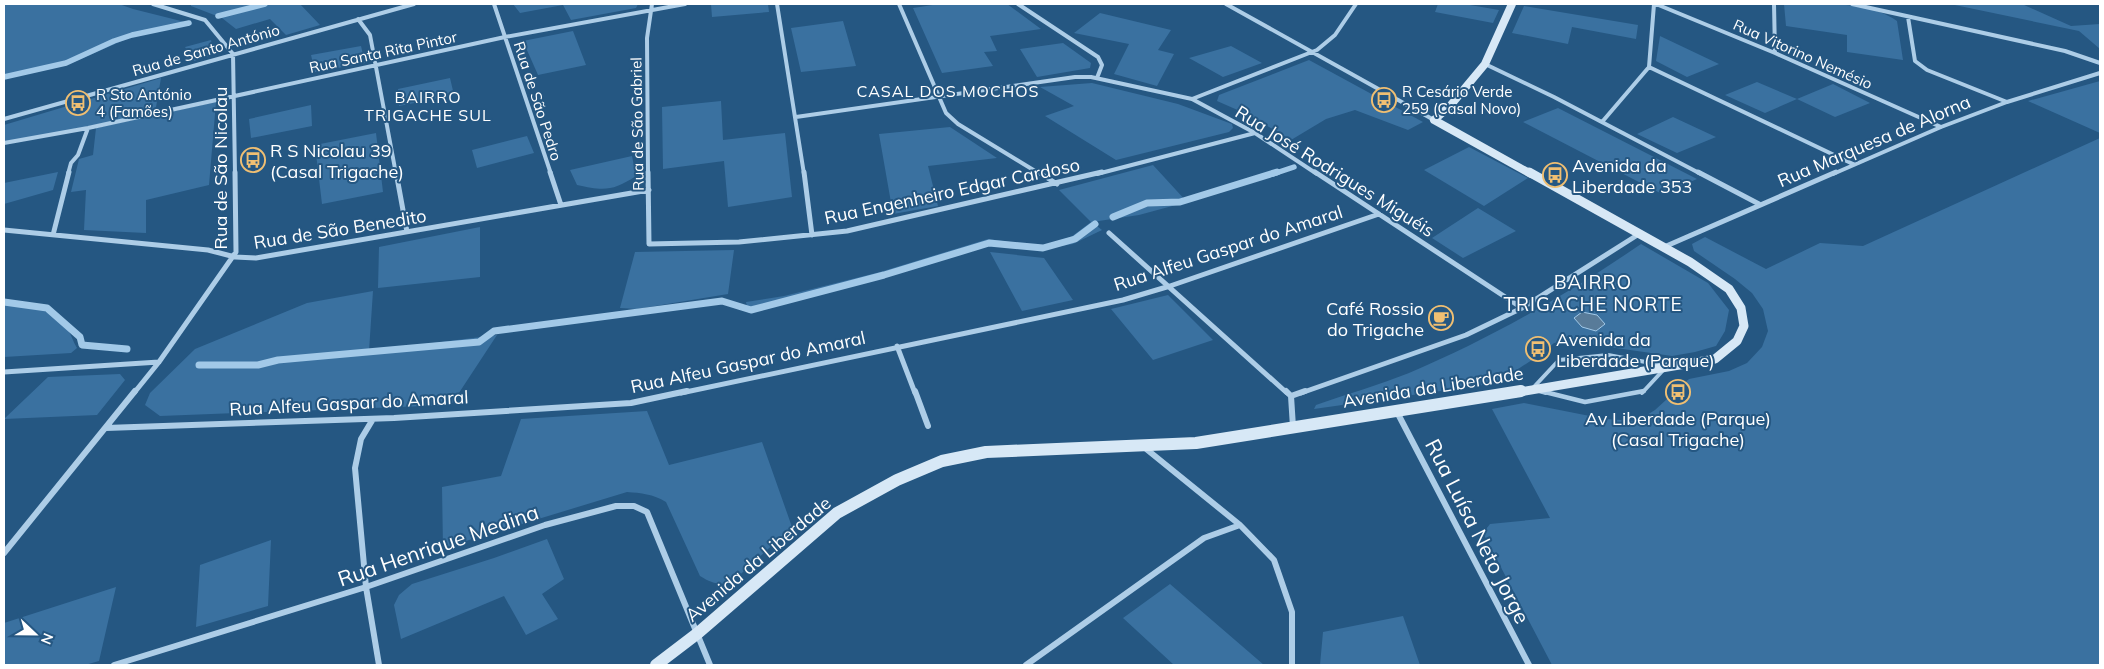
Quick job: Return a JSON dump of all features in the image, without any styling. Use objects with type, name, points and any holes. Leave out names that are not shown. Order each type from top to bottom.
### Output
[{"type":"street","points":[[153,4],[205,20],[233,54]]},
{"type":"street","points":[[159,6],[167,4]]},
{"type":"street","name":"Rua de Santo António","points":[[4,120],[414,4]]},
{"type":"street","name":"Rua de São Pedro","points":[[494,4],[561,206]]},
{"type":"street","name":"Rua de São Gabriel","points":[[649,244],[647,38],[652,4]]},
{"type":"street","name":"Rua Santa Rita Pintor","points":[[4,143],[88,128],[506,37],[685,4]]},
{"type":"street","points":[[777,4],[796,117],[812,235]]},
{"type":"street","points":[[908,4],[899,4],[946,113],[958,124],[1057,184]]},
{"type":"street","points":[[1018,4],[1098,56],[1102,65],[1097,78]]},
{"type":"street","points":[[1226,4],[1434,120],[1450,106],[1485,64],[1512,4]]},
{"type":"street","points":[[1192,99],[1311,52],[1329,41],[1344,23],[1356,4]]},
{"type":"street","points":[[1602,122],[1649,67],[1655,4]]},
{"type":"street","name":"Rua Vitorino Nemésio","points":[[1655,4],[1775,53],[1941,127]]},
{"type":"street","points":[[1774,4],[1775,53]]},
{"type":"street","points":[[1852,4],[2065,51],[2100,63]]},
{"type":"street","points":[[1908,17],[1915,61],[1927,70],[2007,102]]},
{"type":"street","points":[[358,19],[370,35],[407,232]]},
{"type":"street","name":"Rua de São Nicolau","points":[[4,553],[159,362],[234,257],[237,244],[233,54]]},
{"type":"street","points":[[1485,64],[1602,122],[1759,204]]},
{"type":"street","points":[[1649,67],[1853,164]]},
{"type":"street","name":"Rua Marquesa de Alorna","points":[[1664,247],[1759,204],[1941,127],[2007,102],[2100,73]]},
{"type":"street","name":"Rua José Rodrigues Miguéis","points":[[796,117],[1075,77],[1097,78],[1192,99],[1254,133],[1522,308]]},
{"type":"street","name":"Avenida da Liberdade","points":[[656,665],[698,633],[836,513],[897,480],[942,461],[986,452],[1196,443],[1397,412],[1715,359],[1731,349],[1740,339],[1744,330],[1743,314],[1731,291],[1723,284],[1664,247],[1434,120]]},
{"type":"street","points":[[53,235],[71,163],[78,154],[88,128]]},
{"type":"street","name":"Rua Engenheiro Edgar Cardoso","points":[[649,244],[739,242],[848,231],[1057,184],[1254,133]]},
{"type":"street","name":"Rua de São Benedito","points":[[4,230],[208,250],[234,257],[256,258],[649,190]]},
{"type":"street","name":"Rua Alfeu Gaspar do Amaral","points":[[106,428],[373,419],[631,403],[1123,300],[1170,286],[1378,214]]},
{"type":"street","points":[[1109,233],[1291,396],[1293,427]]},
{"type":"street","points":[[1291,396],[1466,335],[1522,308],[1639,234]]},
{"type":"street","points":[[896,346],[928,426]]},
{"type":"street","points":[[4,372],[159,362]]},
{"type":"street","name":"Rua Luísa Neto Jorge","points":[[1397,412],[1419,450],[1529,665]]},
{"type":"street","points":[[373,419],[361,439],[355,468],[366,587],[379,665]]},
{"type":"street","points":[[1142,445],[1240,525],[1274,560],[1292,612],[1292,665]]},
{"type":"street","name":"Rua Henrique Medina","points":[[114,665],[366,587],[545,525],[616,506],[634,506],[647,512],[710,665]]},
{"type":"street","points":[[1026,665],[1204,538],[1240,525]]},
{"type":"lane","points":[[1608,355],[1666,366],[1642,393],[1585,402],[1532,389],[1559,360],[1608,355]]},
{"type":"shaded area","points":[[4,4],[119,4],[193,24],[131,37],[74,62],[4,79]]},
{"type":"shaded area","points":[[191,4],[300,4],[320,25],[286,35],[270,19],[236,29],[222,18],[191,6]]},
{"type":"shaded area","points":[[513,4],[638,4],[636,8],[571,20],[563,5],[520,13]]},
{"type":"shaded area","points":[[711,4],[768,4],[769,12],[712,17]]},
{"type":"shaded area","points":[[939,4],[1007,4],[1041,29],[990,36],[997,51],[984,52],[993,66],[942,73],[913,8]]},
{"type":"shaded area","points":[[1438,4],[1464,4],[1499,10],[1493,23],[1435,12]]},
{"type":"shaded area","points":[[1784,4],[1858,6],[1885,14],[1897,21],[1903,60],[1847,52],[1847,35],[1786,26]]},
{"type":"shaded area","points":[[1950,4],[2022,4],[2071,26],[2100,24],[2100,49],[2079,31]]},
{"type":"shaded area","points":[[1524,6],[1638,25],[1636,39],[1572,27],[1568,44],[1512,33]]},
{"type":"shaded area","points":[[1100,13],[1171,30],[1158,50],[1174,54],[1157,86],[1114,74],[1129,44],[1074,33]]},
{"type":"shaded area","points":[[843,21],[856,66],[801,72],[791,28]]},
{"type":"shaded area","points":[[573,31],[586,65],[538,75],[523,41]]},
{"type":"shaded area","points":[[1660,36],[1719,64],[1687,77],[1656,61]]},
{"type":"shaded area","points":[[211,40],[214,52],[212,55],[194,61],[185,47]]},
{"type":"shaded area","points":[[1063,43],[1091,63],[1090,68],[1037,77],[1020,49]]},
{"type":"shaded area","points":[[361,46],[365,63],[315,72],[311,55]]},
{"type":"shaded area","points":[[1231,46],[1262,63],[1223,77],[1189,58]]},
{"type":"shaded area","points":[[1309,60],[1423,122],[1408,130],[1355,110],[1326,119],[1291,140],[1249,115],[1217,101],[1219,95]]},
{"type":"shaded area","points":[[161,78],[155,113],[4,143],[4,125]]},
{"type":"shaded area","points":[[450,78],[454,95],[399,106],[398,89]]},
{"type":"shaded area","points":[[2100,81],[2100,133],[2028,101]]},
{"type":"shaded area","points":[[1757,82],[1797,99],[1765,113],[1725,95]]},
{"type":"shaded area","points":[[1092,83],[1178,104],[1232,124],[1233,128],[1229,132],[1116,160],[1045,116],[1074,106],[1040,87]]},
{"type":"shaded area","points":[[1833,84],[1870,103],[1835,117],[1797,99]]},
{"type":"shaded area","points":[[721,101],[723,140],[785,133],[792,197],[728,207],[724,161],[663,169],[662,107]]},
{"type":"shaded area","points":[[216,102],[209,185],[146,200],[146,233],[84,230],[86,190],[71,192],[79,159],[93,155],[96,128]]},
{"type":"shaded area","points":[[311,105],[312,126],[251,138],[249,119]]},
{"type":"shaded area","points":[[1558,108],[1697,179],[1662,194],[1523,122]]},
{"type":"shaded area","points":[[1673,117],[1716,137],[1677,153],[1637,134]]},
{"type":"shaded area","points":[[950,127],[997,158],[928,166],[938,206],[893,214],[879,134]]},
{"type":"shaded area","points":[[376,133],[383,192],[322,204],[315,145]]},
{"type":"shaded area","points":[[527,136],[534,153],[477,168],[472,150]]},
{"type":"shaded area","points":[[2100,138],[2100,665],[1552,665],[1483,533],[1490,524],[1550,518],[1492,409],[1524,403],[1605,419],[1637,421],[1655,410],[1689,379],[1729,371],[1747,363],[1762,347],[1768,331],[1763,309],[1752,293],[1694,251],[1692,244],[1705,237],[1766,269],[1820,243],[1863,246]]},
{"type":"shaded area","points":[[1469,147],[1528,178],[1484,206],[1424,170]]},
{"type":"shaded area","points":[[632,156],[636,176],[614,187],[601,189],[577,185],[570,170]]},
{"type":"shaded area","points":[[1153,165],[1187,202],[1139,215],[1092,222],[1102,230],[1073,244],[1044,249],[989,246],[885,277],[842,286],[748,313],[746,302],[784,296],[880,272],[988,239],[1041,246],[1071,237],[1091,222],[1059,190]]},
{"type":"shaded area","points":[[58,172],[53,190],[4,204],[4,183]]},
{"type":"shaded area","points":[[1478,208],[1516,231],[1463,258],[1432,238]]},
{"type":"shaded area","points":[[480,227],[480,277],[378,288],[379,247]]},
{"type":"shaded area","points":[[1641,244],[1708,283],[1729,310],[1725,331],[1716,346],[1672,356],[1567,341],[1554,343],[1544,352],[1497,383],[1314,409],[1316,405],[1386,382],[1469,346],[1557,298]]},
{"type":"shaded area","points":[[734,250],[728,294],[637,309],[620,308],[635,252]]},
{"type":"shaded area","points":[[990,252],[1044,258],[1073,300],[1022,311]]},
{"type":"shaded area","points":[[373,291],[369,351],[497,335],[451,405],[160,416],[145,405],[150,393],[195,349],[307,303]]},
{"type":"shaded area","points":[[1168,295],[1213,340],[1153,360],[1111,309]]},
{"type":"shaded area","points":[[4,304],[31,306],[54,316],[68,330],[77,348],[71,353],[4,357]]},
{"type":"shaded area","points":[[1582,312],[1597,315],[1605,324],[1596,331],[1582,327],[1574,318]]},
{"type":"shaded area","points":[[120,374],[125,380],[97,415],[4,419],[48,377]]},
{"type":"shaded area","points":[[647,411],[669,465],[762,442],[792,527],[731,583],[715,583],[700,576],[666,502],[652,496],[637,493],[627,492],[443,548],[442,487],[501,476],[521,419]]},
{"type":"shaded area","points":[[547,539],[564,579],[542,594],[558,619],[526,635],[504,596],[401,639],[394,605],[399,595],[412,584]]},
{"type":"shaded area","points":[[271,540],[268,606],[196,627],[200,565]]},
{"type":"shaded area","points":[[1170,584],[1264,665],[1174,665],[1123,618]]},
{"type":"shaded area","points":[[116,587],[99,661],[85,665],[4,665],[4,623]]},
{"type":"shaded area","points":[[1403,616],[1420,665],[1320,665],[1323,632]]},
{"type":"waterway","points":[[218,16],[265,4]]},
{"type":"waterway","points":[[4,77],[66,63],[114,41],[132,35],[189,23]]},
{"type":"waterway","points":[[1273,174],[1294,167]]},
{"type":"waterway","points":[[1113,217],[1147,203],[1180,202],[1277,172]]},
{"type":"waterway","points":[[199,365],[258,365],[278,360],[479,342],[494,331],[722,301],[751,310],[884,275],[989,243],[1043,248],[1075,239],[1095,224]]},
{"type":"waterway","points":[[4,302],[47,308],[80,337],[82,345],[127,349]]},
{"type":"place","name":"R Cesário Verde 259 (Casal Novo)","points":[[1384,100]]},
{"type":"place","name":"R Sto António 4 (Famões)","points":[[78,103]]},
{"type":"place","name":"R S Nicolau 39 (Casal Trigache)","points":[[253,160]]},
{"type":"place","name":"Avenida da Liberdade 353","points":[[1555,175]]},
{"type":"place","name":"Café Rossio do Trigache","points":[[1441,318]]},
{"type":"place","name":"Avenida da Liberdade (Parque)","points":[[1538,349]]},
{"type":"place","name":"Av Liberdade (Parque) (Casal Trigache)","points":[[1678,392]]},
{"type":"district","name":"CASAL DOS MOCHOS","points":[[948,91]]},
{"type":"district","name":"BAIRRO TRIGACHE SUL","points":[[428,106]]},
{"type":"district","name":"BAIRRO TRIGACHE NORTE","points":[[1593,293]]}]
